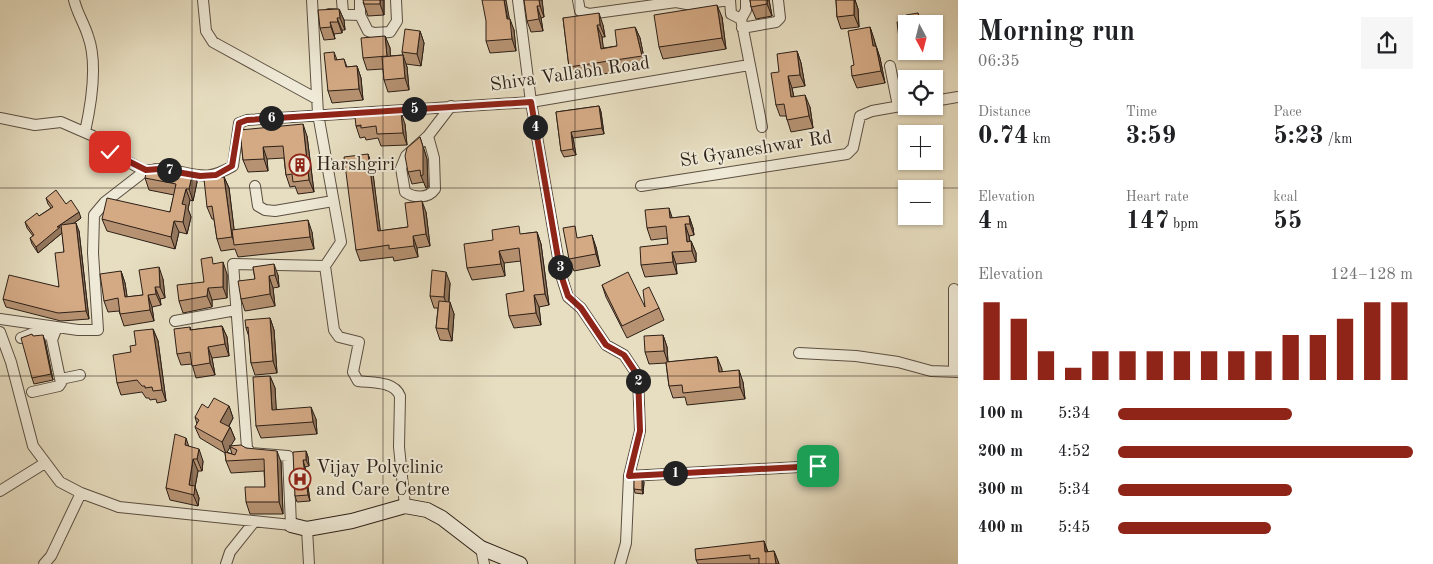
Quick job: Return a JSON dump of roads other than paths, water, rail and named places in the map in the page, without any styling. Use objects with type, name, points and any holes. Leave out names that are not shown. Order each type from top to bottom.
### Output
[{"type":"street","points":[[74,0],[77,12],[89,38],[91,54],[92,91],[85,132]]},
{"type":"street","points":[[203,0],[206,31],[213,42],[317,99]]},
{"type":"street","points":[[312,0],[318,114],[341,242],[325,266],[336,335],[359,342],[353,372],[358,381],[390,385],[397,390],[400,396],[399,447],[405,506]]},
{"type":"street","points":[[342,0],[343,13]]},
{"type":"street","points":[[360,0],[360,14],[368,31],[374,33],[390,32],[397,21],[396,0]]},
{"type":"street","points":[[518,0],[531,102],[561,275],[568,296],[581,308],[606,345],[624,355],[638,376],[640,431],[629,476],[626,543],[620,564]]},
{"type":"street","points":[[578,0],[580,11],[589,14],[676,2],[692,5],[727,0],[731,14],[741,24],[776,22],[780,18],[778,0]]},
{"type":"street","points":[[746,0],[746,10],[741,24],[762,127]]},
{"type":"street","points":[[312,15],[360,14]]},
{"type":"street","name":"Shiva Vallabh Road","points":[[146,170],[159,169],[200,176],[216,175],[232,166],[239,123],[247,120],[531,102],[749,65]]},
{"type":"street","points":[[890,66],[898,93]]},
{"type":"street","points":[[943,100],[958,97]]},
{"type":"street","points":[[428,136],[434,158],[435,189],[428,195],[413,196],[405,192],[402,164],[417,144],[428,136],[451,106]]},
{"type":"street","name":"St Gyaneshwar Rd","points":[[641,186],[847,154],[853,148],[860,116],[872,111],[898,107]]},
{"type":"street","points":[[0,118],[35,125],[61,122],[94,136],[110,152],[146,170],[105,202],[94,215],[93,253],[98,330],[36,332],[21,338]]},
{"type":"street","points":[[255,186],[258,206],[265,210],[275,211],[333,202]]},
{"type":"street","points":[[291,526],[288,456],[251,453],[248,448],[233,264],[325,266]]},
{"type":"street","points":[[799,353],[856,356],[898,362],[931,371],[956,372],[954,289]]},
{"type":"street","points":[[175,321],[236,310]]},
{"type":"street","points":[[0,319],[55,331]]},
{"type":"street","points":[[32,392],[59,386],[61,379],[55,331]]},
{"type":"street","points":[[0,332],[11,362],[33,446],[60,482],[81,494],[119,507],[291,526],[307,530],[405,506],[427,510],[442,518],[481,548],[520,564]]},
{"type":"street","points":[[61,379],[80,375]]},
{"type":"street","points":[[0,492],[45,463]]},
{"type":"street","points":[[629,476],[818,466]]},
{"type":"street","points":[[44,564],[51,556],[81,494]]},
{"type":"street","points":[[226,564],[230,552],[254,522]]},
{"type":"street","points":[[307,530],[309,564]]},
{"type":"street","points":[[481,548],[484,564]]},
{"type":"place","name":"Harshgiri","points":[[300,165]]},
{"type":"place","name":"Vijay Polyclinic and Care Centre","points":[[300,479]]}]
